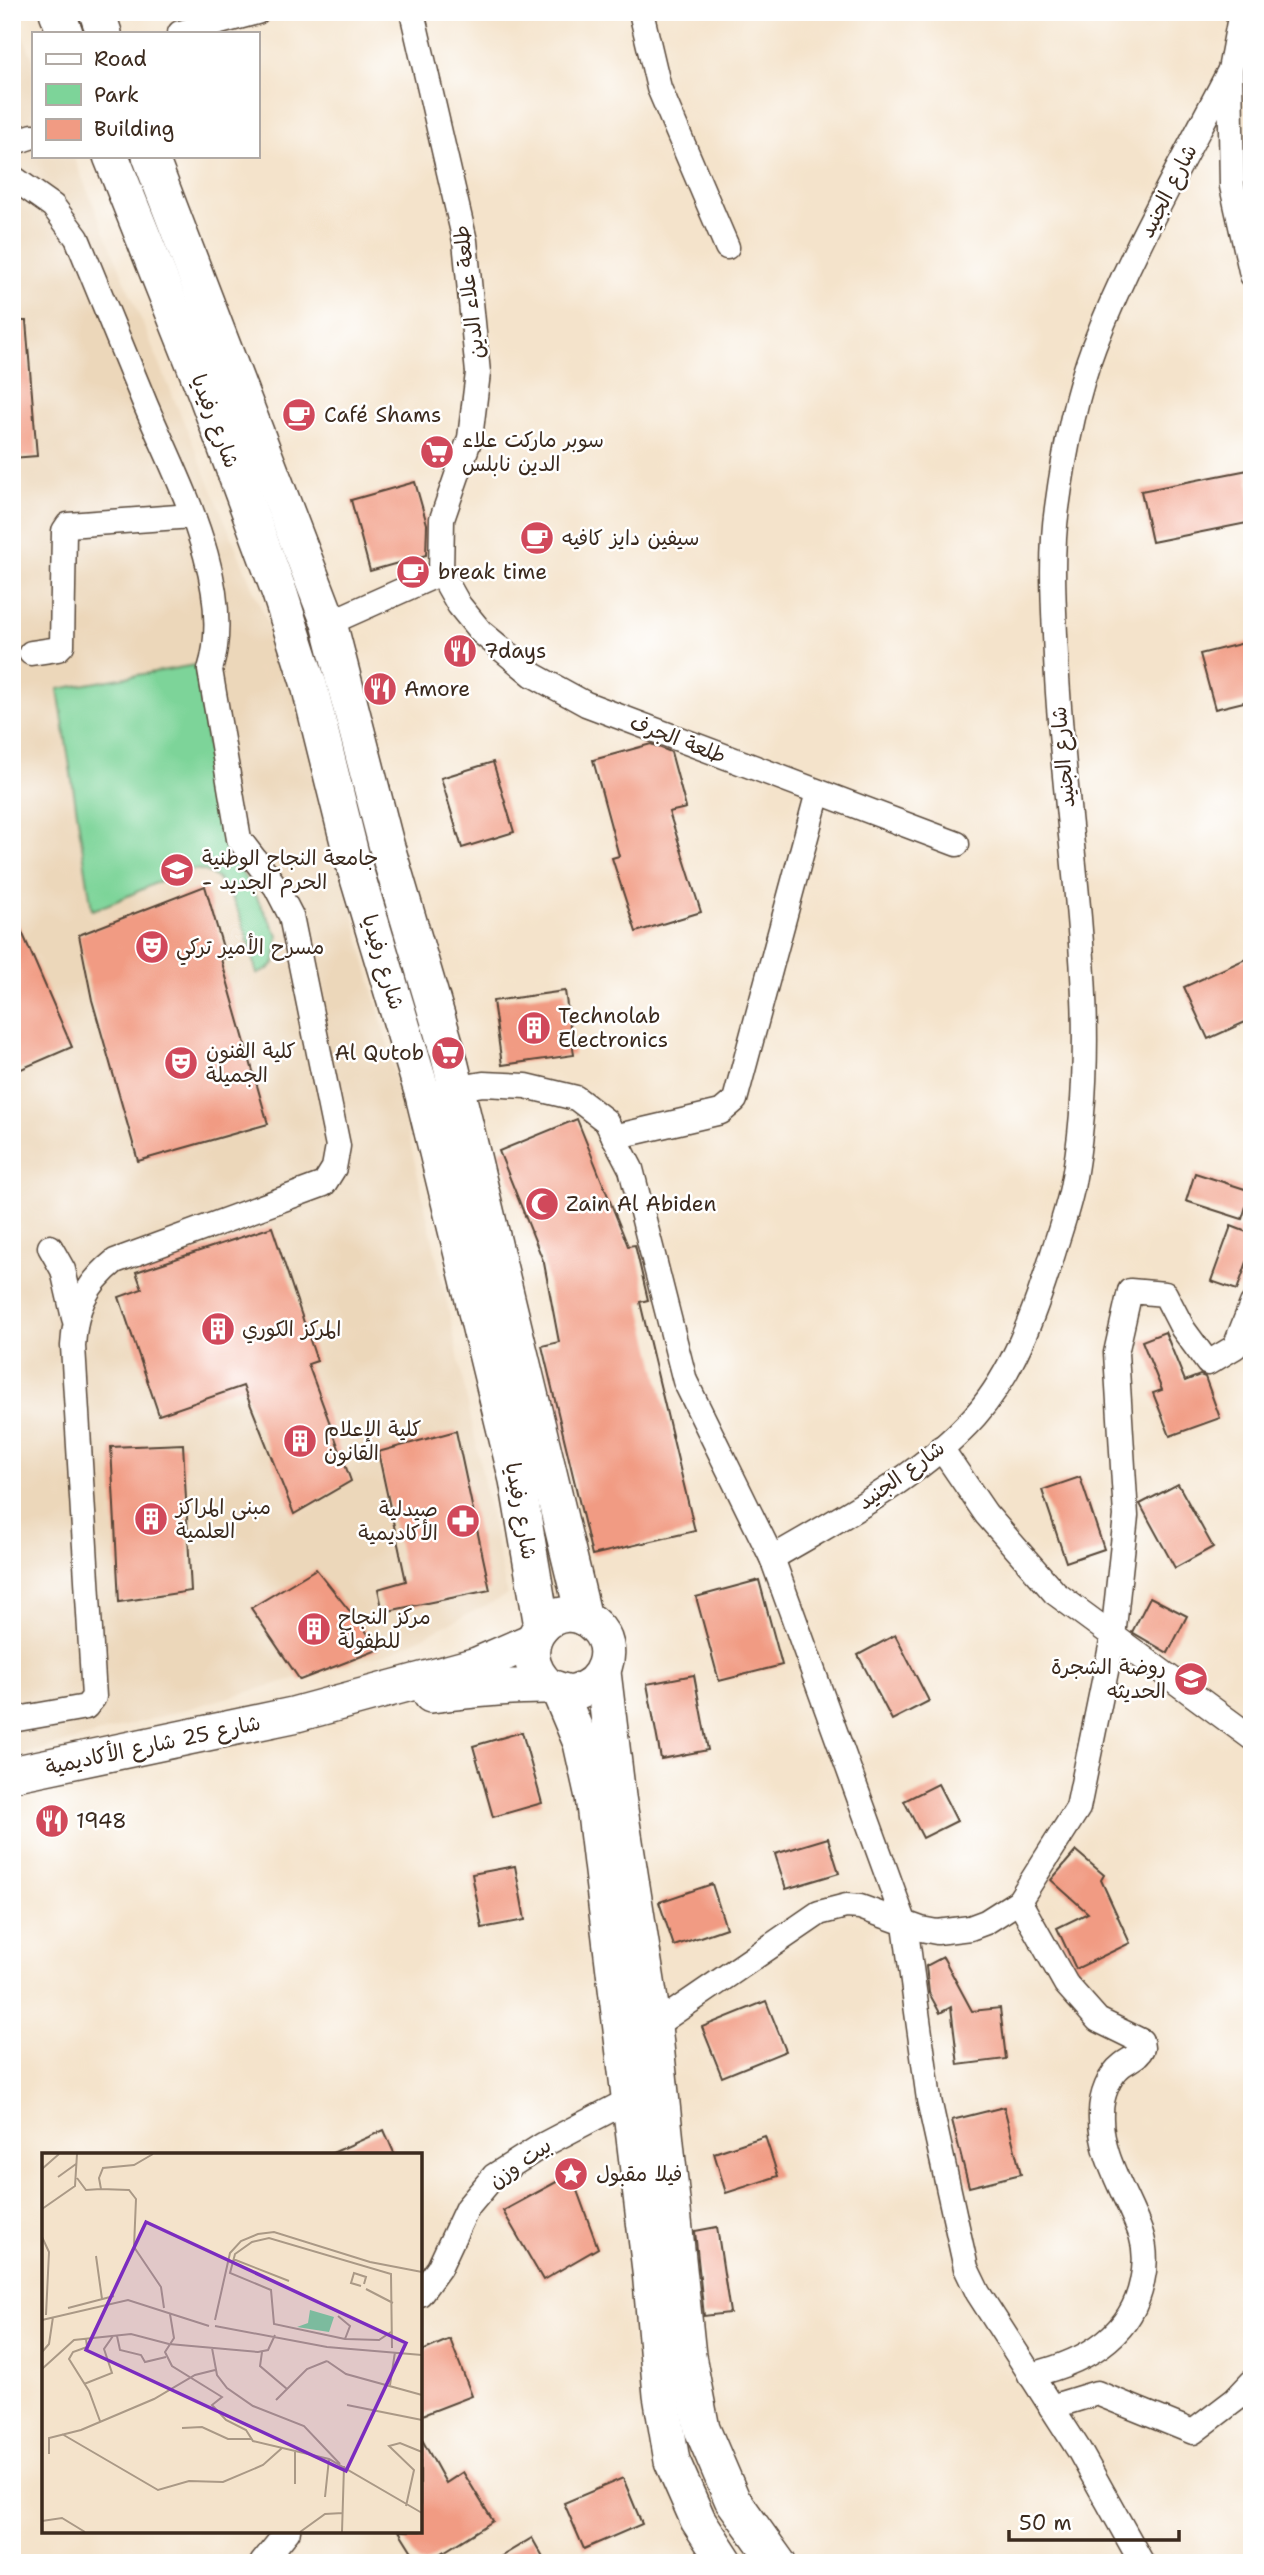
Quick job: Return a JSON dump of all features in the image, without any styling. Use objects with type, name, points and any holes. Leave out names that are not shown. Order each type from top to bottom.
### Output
[{"type":"main road","points":[[57,12],[65,32]]},
{"type":"main road","points":[[97,12],[104,32]]},
{"type":"main road","name":"شارع رفيديا","points":[[112,158],[205,393],[280,594],[309,685],[353,862],[423,1095],[517,1480],[537,1634]]},
{"type":"main road","name":"شارع رفيديا","points":[[151,158],[329,623],[386,844],[457,1088],[584,1618]]},
{"type":"main road","points":[[293,1715],[477,1665],[537,1634],[559,1616],[584,1618],[603,1635],[607,1647],[603,1672],[618,1797],[654,2026],[688,2356],[702,2429],[732,2499],[778,2563]]},
{"type":"main road","points":[[537,1634],[532,1666],[553,1689],[581,1743],[593,1797],[661,2395],[672,2461],[698,2520],[726,2563]]},
{"type":"main road","points":[[293,1715],[461,1690],[584,1689],[603,1672]]},
{"type":"main road","name":"شارع 25 شارع الأكاديمية","points":[[12,1773],[293,1715]]},
{"type":"street","points":[[184,32],[257,12]]},
{"type":"street","name":"طلعة علاء الدين","points":[[412,12],[466,242],[478,373],[470,439],[442,519],[442,573]]},
{"type":"street","points":[[640,12],[659,88],[727,247]]},
{"type":"street","points":[[1230,70],[1244,37],[1241,12]]},
{"type":"street","name":"شارع الجنيد","points":[[1230,70],[1252,275]]},
{"type":"street","name":"شارع الجنيد","points":[[772,1559],[862,1505],[941,1448],[977,1414],[1013,1359],[1043,1286],[1072,1189],[1081,1112],[1085,1004],[1059,732],[1054,609],[1056,511],[1073,422],[1093,349],[1137,251],[1230,70]]},
{"type":"street","points":[[12,143],[32,136]]},
{"type":"street","points":[[12,177],[53,206],[77,238],[201,539],[214,602],[217,648],[210,670],[239,839],[276,887],[292,916],[338,1146],[330,1178],[317,1188],[155,1244],[115,1261],[91,1284],[80,1300],[74,1318]]},
{"type":"street","points":[[31,653],[58,649],[62,645],[66,526],[192,516]]},
{"type":"street","points":[[329,623],[442,573]]},
{"type":"street","name":"طلعة الجرف","points":[[442,573],[459,605],[481,632],[533,675],[586,704],[957,844]]},
{"type":"street","points":[[614,1137],[721,1112],[735,1100],[818,792]]},
{"type":"street","points":[[423,1095],[483,1084],[526,1086],[576,1098],[606,1121],[631,1169],[685,1381],[772,1559],[905,1924],[929,2100],[966,2268],[978,2293],[1051,2407],[1142,2563]]},
{"type":"street","points":[[12,1720],[86,1707],[94,1697],[76,1414],[74,1318],[63,1270],[50,1247]]},
{"type":"street","points":[[654,2026],[819,1913],[833,1908],[860,1907],[905,1924],[937,1932],[971,1928],[1001,1914],[1019,1901],[1080,1801],[1113,1637],[1126,1516],[1116,1353],[1130,1291],[1165,1294],[1183,1329],[1208,1363],[1235,1347],[1252,1304]]},
{"type":"street","points":[[941,1448],[986,1514],[1055,1592],[1252,1738]]},
{"type":"street","points":[[1019,1901],[1066,1984],[1098,2020],[1141,2041],[1142,2048],[1114,2074],[1105,2092],[1101,2114],[1115,2178],[1144,2247],[1144,2271],[1139,2295],[1118,2330],[1096,2350],[1067,2365],[1031,2375]]},
{"type":"street","name":"بيت وزن","points":[[422,2291],[439,2268],[467,2208],[494,2176],[543,2145],[629,2100]]},
{"type":"street","points":[[1051,2407],[1097,2393],[1193,2432],[1235,2400],[1252,2382]]},
{"type":"street","points":[[262,2563],[286,2533]]},
{"type":"shaded area","name":"جامعة النجاح الوطنية - الحرم الجديد","points":[[13,12],[32,58],[32,158],[74,158],[292,682],[391,1058],[449,1312],[507,1595],[394,1651],[12,1758]]},
{"type":"green space","points":[[195,665],[223,840],[278,935],[275,962],[269,969],[257,974],[235,904],[214,876],[199,870],[182,872],[92,910],[58,689]]},
{"type":"building","points":[[12,321],[26,321],[37,456],[12,458]]},
{"type":"building","points":[[1248,470],[1252,522],[1152,542],[1141,491]]},
{"type":"building","points":[[415,482],[427,524],[426,555],[370,571],[351,500]]},
{"type":"building","points":[[1252,641],[1252,700],[1215,709],[1200,654]]},
{"type":"building","points":[[651,744],[671,752],[686,808],[669,812],[701,912],[636,932],[612,858],[619,856],[593,760]]},
{"type":"building","points":[[493,762],[514,832],[462,848],[441,778]]},
{"type":"building","name":"كلية الفنون الجميلة","points":[[205,886],[226,958],[221,959],[268,1124],[138,1161],[92,1000],[79,935]]},
{"type":"building","points":[[12,909],[72,1047],[12,1073]]},
{"type":"building","points":[[1252,956],[1252,1019],[1208,1039],[1184,987]]},
{"type":"building","name":"Technolab Electronics","points":[[565,991],[574,1055],[502,1065],[493,1001]]},
{"type":"building","points":[[577,1119],[628,1246],[635,1245],[648,1300],[640,1302],[695,1531],[592,1555],[542,1346],[559,1342],[544,1263],[499,1151]]},
{"type":"building","points":[[1195,1173],[1251,1191],[1242,1219],[1186,1201]]},
{"type":"building","points":[[1231,1226],[1252,1234],[1252,1248],[1237,1290],[1211,1281]]},
{"type":"building","name":"المركز الكوري","points":[[272,1227],[317,1361],[308,1364],[351,1481],[294,1514],[243,1386],[159,1415],[119,1297],[142,1289],[136,1272]]},
{"type":"building","points":[[1165,1332],[1185,1381],[1200,1375],[1205,1377],[1220,1418],[1170,1436],[1153,1393],[1162,1390],[1142,1341]]},
{"type":"building","points":[[456,1431],[490,1590],[383,1612],[378,1589],[406,1581],[378,1452]]},
{"type":"building","name":"مبنى المراكز العلمية","points":[[183,1444],[191,1591],[119,1602],[111,1447]]},
{"type":"building","points":[[1080,1477],[1104,1549],[1066,1562],[1042,1490]]},
{"type":"building","points":[[1178,1484],[1213,1547],[1175,1568],[1140,1504]]},
{"type":"building","name":"مركز النجاح للطفولة","points":[[316,1569],[380,1649],[300,1680],[251,1608]]},
{"type":"building","points":[[759,1580],[782,1665],[719,1681],[696,1597]]},
{"type":"building","points":[[1150,1597],[1187,1616],[1168,1653],[1132,1632]]},
{"type":"building","points":[[895,1635],[929,1701],[892,1720],[858,1655]]},
{"type":"building","points":[[694,1675],[708,1750],[661,1759],[647,1684]]},
{"type":"building","points":[[522,1732],[542,1803],[493,1817],[473,1746]]},
{"type":"building","points":[[938,1784],[957,1821],[923,1838],[904,1801]]},
{"type":"building","points":[[828,1838],[839,1873],[786,1889],[775,1854]]},
{"type":"building","points":[[1076,1851],[1104,1875],[1101,1880],[1130,1943],[1076,1969],[1057,1928],[1088,1913],[1051,1880]]},
{"type":"building","points":[[515,1866],[525,1920],[482,1928],[472,1874]]},
{"type":"building","points":[[712,1884],[726,1928],[674,1946],[659,1902]]},
{"type":"building","points":[[943,1957],[972,2011],[1000,2008],[1006,2059],[958,2065],[951,2007],[940,2013],[929,1993],[926,1966]]},
{"type":"building","points":[[766,2001],[786,2051],[722,2077],[702,2027]]},
{"type":"building","points":[[1004,2107],[1021,2174],[969,2187],[952,2120]]},
{"type":"building","points":[[384,2130],[394,2153],[332,2153]]},
{"type":"building","points":[[765,2136],[778,2176],[726,2193],[714,2153]]},
{"type":"building","points":[[571,2174],[598,2248],[543,2280],[503,2211]]},
{"type":"building","points":[[717,2227],[730,2313],[704,2316],[695,2231]]},
{"type":"building","points":[[450,2339],[472,2396],[422,2415],[422,2351]]},
{"type":"building","points":[[422,2440],[446,2483],[463,2472],[493,2521],[426,2563],[419,2563],[400,2533],[422,2533]]},
{"type":"building","points":[[623,2478],[642,2524],[584,2549],[564,2503]]},
{"type":"building","points":[[532,2538],[546,2563],[490,2563]]},
{"type":"place","name":"Café Shams","points":[[299,415]]},
{"type":"place","name":"سوبر ماركت علاء الدين نابلس","points":[[437,452]]},
{"type":"place","name":"سيفين دايز كافيه","points":[[537,538]]},
{"type":"place","name":"break time","points":[[413,572]]},
{"type":"place","name":"7days","points":[[460,651]]},
{"type":"place","name":"Amore","points":[[380,689]]},
{"type":"place","name":"جامعة النجاح الوطنية - الحرم الجديد","points":[[177,870]]},
{"type":"place","name":"مسرح الأمير تركي","points":[[152,947]]},
{"type":"place","name":"Technolab Electronics","points":[[534,1028]]},
{"type":"place","name":"Al Qutob","points":[[448,1053]]},
{"type":"place","name":"كلية الفنون الجميلة","points":[[181,1063]]},
{"type":"place","name":"Zain Al Abiden","points":[[542,1204]]},
{"type":"place","name":"المركز الكوري","points":[[218,1329]]},
{"type":"place","name":"كلية الإعلام القانون","points":[[300,1441]]},
{"type":"place","name":"مبنى المراكز العلمية","points":[[151,1519]]},
{"type":"place","name":"صيدلية الأكاديمية","points":[[463,1521]]},
{"type":"place","name":"مركز النجاح للطفولة","points":[[314,1629]]},
{"type":"place","name":"روضة الشجرة الحديثه","points":[[1191,1679]]},
{"type":"place","name":"1948","points":[[52,1821]]},
{"type":"place","name":"فيلا مقبول","points":[[571,2174]]}]
